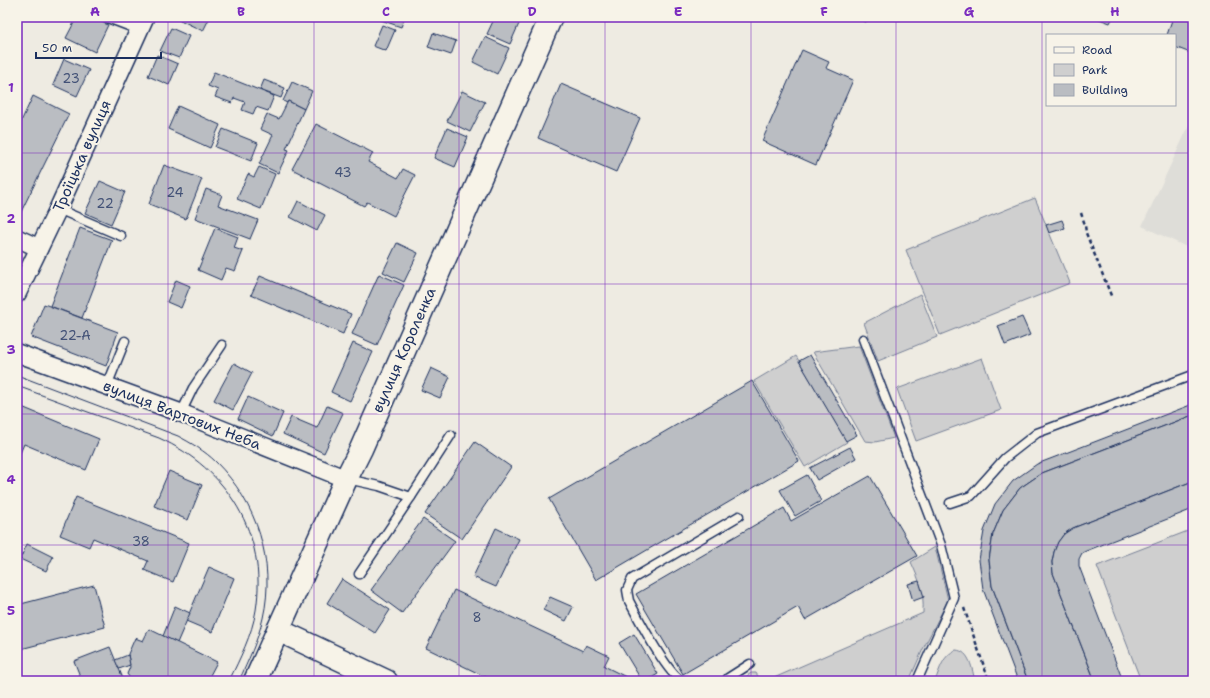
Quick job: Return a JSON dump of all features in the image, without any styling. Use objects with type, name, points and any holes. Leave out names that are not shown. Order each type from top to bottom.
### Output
[{"type":"street","name":"вулиця Короленка","points":[[255,681],[361,449],[551,17]]},
{"type":"street","name":"Троїцька вулиця","points":[[17,294],[58,209],[142,24]]},
{"type":"street","points":[[17,238],[39,248]]},
{"type":"street","name":"вулиця Вартових Неба","points":[[17,353],[182,413],[346,479]]},
{"type":"street","points":[[278,630],[386,681]]},
{"type":"lane","points":[[105,17],[142,24]]},
{"type":"lane","points":[[58,209],[121,236]]},
{"type":"lane","points":[[863,338],[941,545],[954,598],[917,681]]},
{"type":"lane","points":[[107,386],[125,341]]},
{"type":"lane","points":[[182,413],[193,388],[222,345]]},
{"type":"lane","points":[[950,503],[972,496],[1004,458],[1037,433],[1193,375]]},
{"type":"lane","points":[[359,574],[452,435]]},
{"type":"lane","points":[[346,479],[379,486],[411,497]]},
{"type":"lane","points":[[682,681],[676,677],[663,660],[629,601],[627,590],[632,579],[739,516]]},
{"type":"lane","points":[[726,681],[728,678],[750,664]]},
{"type":"path","points":[[1081,213],[1086,233],[1112,298]]},
{"type":"path","points":[[959,610],[962,603],[989,681]]},
{"type":"shaded area","points":[[1193,117],[1193,250],[1142,226]]},
{"type":"green space","points":[[1035,198],[1070,283],[940,335],[906,250]]},
{"type":"green space","points":[[920,294],[937,337],[878,361],[864,323]]},
{"type":"green space","points":[[859,346],[894,438],[875,442],[865,441],[813,352]]},
{"type":"green space","points":[[796,356],[847,442],[805,467],[754,381]]},
{"type":"green space","points":[[982,358],[1001,410],[916,441],[897,389]]},
{"type":"green space","points":[[1193,529],[1193,681],[1141,681],[1097,566]]},
{"type":"green space","points":[[935,547],[948,600],[923,649],[909,681],[767,681],[923,613],[921,587],[911,562]]},
{"type":"green space","points":[[956,650],[961,651],[970,661],[975,681],[935,681],[940,667],[945,659]]},
{"type":"green space","points":[[751,673],[756,673],[761,681],[740,681]]},
{"type":"building","points":[[77,17],[91,17],[108,25],[95,52],[66,38]]},
{"type":"building","points":[[179,17],[210,17],[203,31],[178,19]]},
{"type":"building","points":[[382,17],[405,17],[401,27],[381,20]]},
{"type":"building","points":[[495,17],[522,17],[510,44],[487,34]]},
{"type":"building","points":[[853,17],[868,17],[866,22]]},
{"type":"building","points":[[1094,17],[1113,17],[1110,23]]},
{"type":"building","points":[[1165,17],[1193,17],[1193,54],[1176,47],[1176,34],[1167,34],[1172,20]]},
{"type":"building","points":[[382,25],[395,30],[386,51],[373,46]]},
{"type":"building","points":[[171,28],[189,36],[179,58],[160,51]]},
{"type":"building","points":[[433,33],[456,41],[451,55],[428,47]]},
{"type":"building","points":[[485,37],[509,48],[497,74],[473,62]]},
{"type":"building","points":[[802,50],[829,62],[826,68],[853,80],[816,165],[762,141]]},
{"type":"building","points":[[157,55],[178,64],[169,85],[148,76]]},
{"type":"building","points":[[64,59],[89,70],[77,96],[53,85]]},
{"type":"building","points":[[214,72],[274,96],[268,111],[256,107],[253,114],[242,110],[245,102],[234,98],[232,103],[215,97],[218,90],[208,86]]},
{"type":"building","points":[[264,80],[285,88],[281,98],[260,90]]},
{"type":"building","points":[[292,82],[312,91],[304,109],[288,101],[287,103],[283,101]]},
{"type":"building","points":[[561,84],[640,118],[616,172],[538,138]]},
{"type":"building","points":[[462,91],[485,102],[470,132],[447,121]]},
{"type":"building","points":[[33,96],[69,114],[17,220],[17,130]]},
{"type":"building","points":[[288,101],[304,109],[286,149],[289,150],[278,173],[259,164],[273,135],[260,129],[267,114],[279,119]]},
{"type":"building","points":[[178,106],[220,125],[210,148],[168,129]]},
{"type":"building","points":[[316,124],[373,153],[368,162],[398,178],[403,169],[415,175],[394,216],[367,202],[364,206],[292,169]]},
{"type":"building","points":[[447,128],[468,137],[455,167],[434,158]]},
{"type":"building","points":[[223,129],[258,143],[251,161],[215,147]]},
{"type":"building","points":[[164,165],[202,179],[186,219],[149,204]]},
{"type":"building","points":[[259,167],[275,174],[261,209],[237,199],[248,174],[254,177]]},
{"type":"building","points":[[100,181],[125,192],[111,224],[85,213]]},
{"type":"building","points":[[206,189],[222,195],[218,205],[258,220],[250,239],[195,218]]},
{"type":"building","points":[[298,201],[325,215],[317,231],[290,217]]},
{"type":"building","points":[[1062,220],[1065,228],[1049,233],[1046,225]]},
{"type":"building","points":[[80,228],[112,240],[82,318],[50,306]]},
{"type":"building","points":[[215,228],[238,237],[234,248],[243,251],[235,271],[226,268],[221,280],[198,270]]},
{"type":"building","points":[[397,243],[418,253],[404,282],[383,272]]},
{"type":"building","points":[[379,274],[404,285],[377,345],[352,334]]},
{"type":"building","points":[[260,276],[351,314],[343,334],[251,295]]},
{"type":"building","points":[[176,280],[190,286],[181,308],[167,302]]},
{"type":"building","points":[[44,304],[118,332],[106,366],[31,337]]},
{"type":"building","points":[[1022,317],[1030,335],[1005,345],[998,326]]},
{"type":"building","points":[[353,343],[373,352],[350,401],[331,392]]},
{"type":"building","points":[[810,355],[857,435],[846,441],[799,361]]},
{"type":"building","points":[[234,363],[252,373],[233,410],[214,400]]},
{"type":"building","points":[[431,368],[450,377],[440,398],[421,390]]},
{"type":"building","points":[[752,381],[799,461],[596,580],[549,499]]},
{"type":"building","points":[[248,397],[283,413],[273,436],[238,419]]},
{"type":"building","points":[[1193,404],[1193,415],[1042,473],[1020,488],[1003,510],[993,534],[989,560],[992,586],[1028,681],[1018,681],[983,589],[979,560],[984,531],[995,504],[1013,481],[1037,464]]},
{"type":"building","points":[[17,405],[99,439],[86,470],[24,444],[17,460]]},
{"type":"building","points":[[327,406],[343,413],[324,453],[283,434],[291,417],[317,428]]},
{"type":"building","points":[[1193,415],[1193,481],[1073,528],[1064,534],[1058,542],[1054,552],[1052,562],[1053,573],[1095,681],[1028,681],[992,586],[989,560],[993,534],[1003,510],[1020,488],[1042,473]]},
{"type":"building","points":[[475,442],[511,467],[462,539],[425,514]]},
{"type":"building","points":[[850,447],[856,458],[817,480],[810,468]]},
{"type":"building","points":[[169,471],[202,485],[188,520],[154,506]]},
{"type":"building","points":[[807,475],[821,501],[795,516],[780,490]]},
{"type":"building","points":[[870,476],[917,556],[805,620],[798,607],[683,674],[636,594],[784,508],[791,521]]},
{"type":"building","points":[[1193,481],[1193,509],[1086,551],[1082,553],[1079,559],[1079,566],[1123,681],[1095,681],[1053,573],[1052,562],[1058,542],[1064,534],[1073,528]]},
{"type":"building","points":[[76,497],[189,543],[173,582],[144,570],[148,561],[93,538],[89,547],[60,535]]},
{"type":"building","points":[[423,519],[455,541],[402,613],[371,590]]},
{"type":"building","points":[[496,528],[519,539],[496,587],[473,577]]},
{"type":"building","points":[[27,544],[53,557],[46,571],[20,559]]},
{"type":"building","points":[[209,567],[234,578],[212,632],[186,621]]},
{"type":"building","points":[[342,579],[390,610],[375,633],[327,603]]},
{"type":"building","points":[[919,581],[924,597],[913,601],[908,584]]},
{"type":"building","points":[[94,585],[105,627],[17,650],[17,605]]},
{"type":"building","points":[[454,590],[583,651],[586,645],[609,656],[604,666],[634,681],[494,681],[426,648]]},
{"type":"building","points":[[550,597],[573,607],[566,621],[543,610]]},
{"type":"building","points":[[175,606],[190,613],[177,643],[163,636]]},
{"type":"building","points":[[149,629],[217,662],[207,681],[132,681],[127,674],[130,667],[128,654],[135,638],[143,641]]},
{"type":"building","points":[[634,634],[658,674],[646,681],[642,681],[619,643]]},
{"type":"building","points":[[110,647],[124,681],[82,681],[74,661]]},
{"type":"building","points":[[128,655],[130,665],[119,669],[115,660]]},
{"type":"building","points":[[73,678],[74,681],[65,681]]},
{"type":"tram line","points":[[17,375],[178,436],[207,454],[230,478],[242,496],[260,534],[265,555],[267,576],[266,597],[261,626],[239,681]]},
{"type":"tram line","points":[[17,386],[159,438],[183,451],[205,467],[223,486],[238,507],[249,530],[255,555],[258,582],[256,610],[252,628],[229,681]]}]
